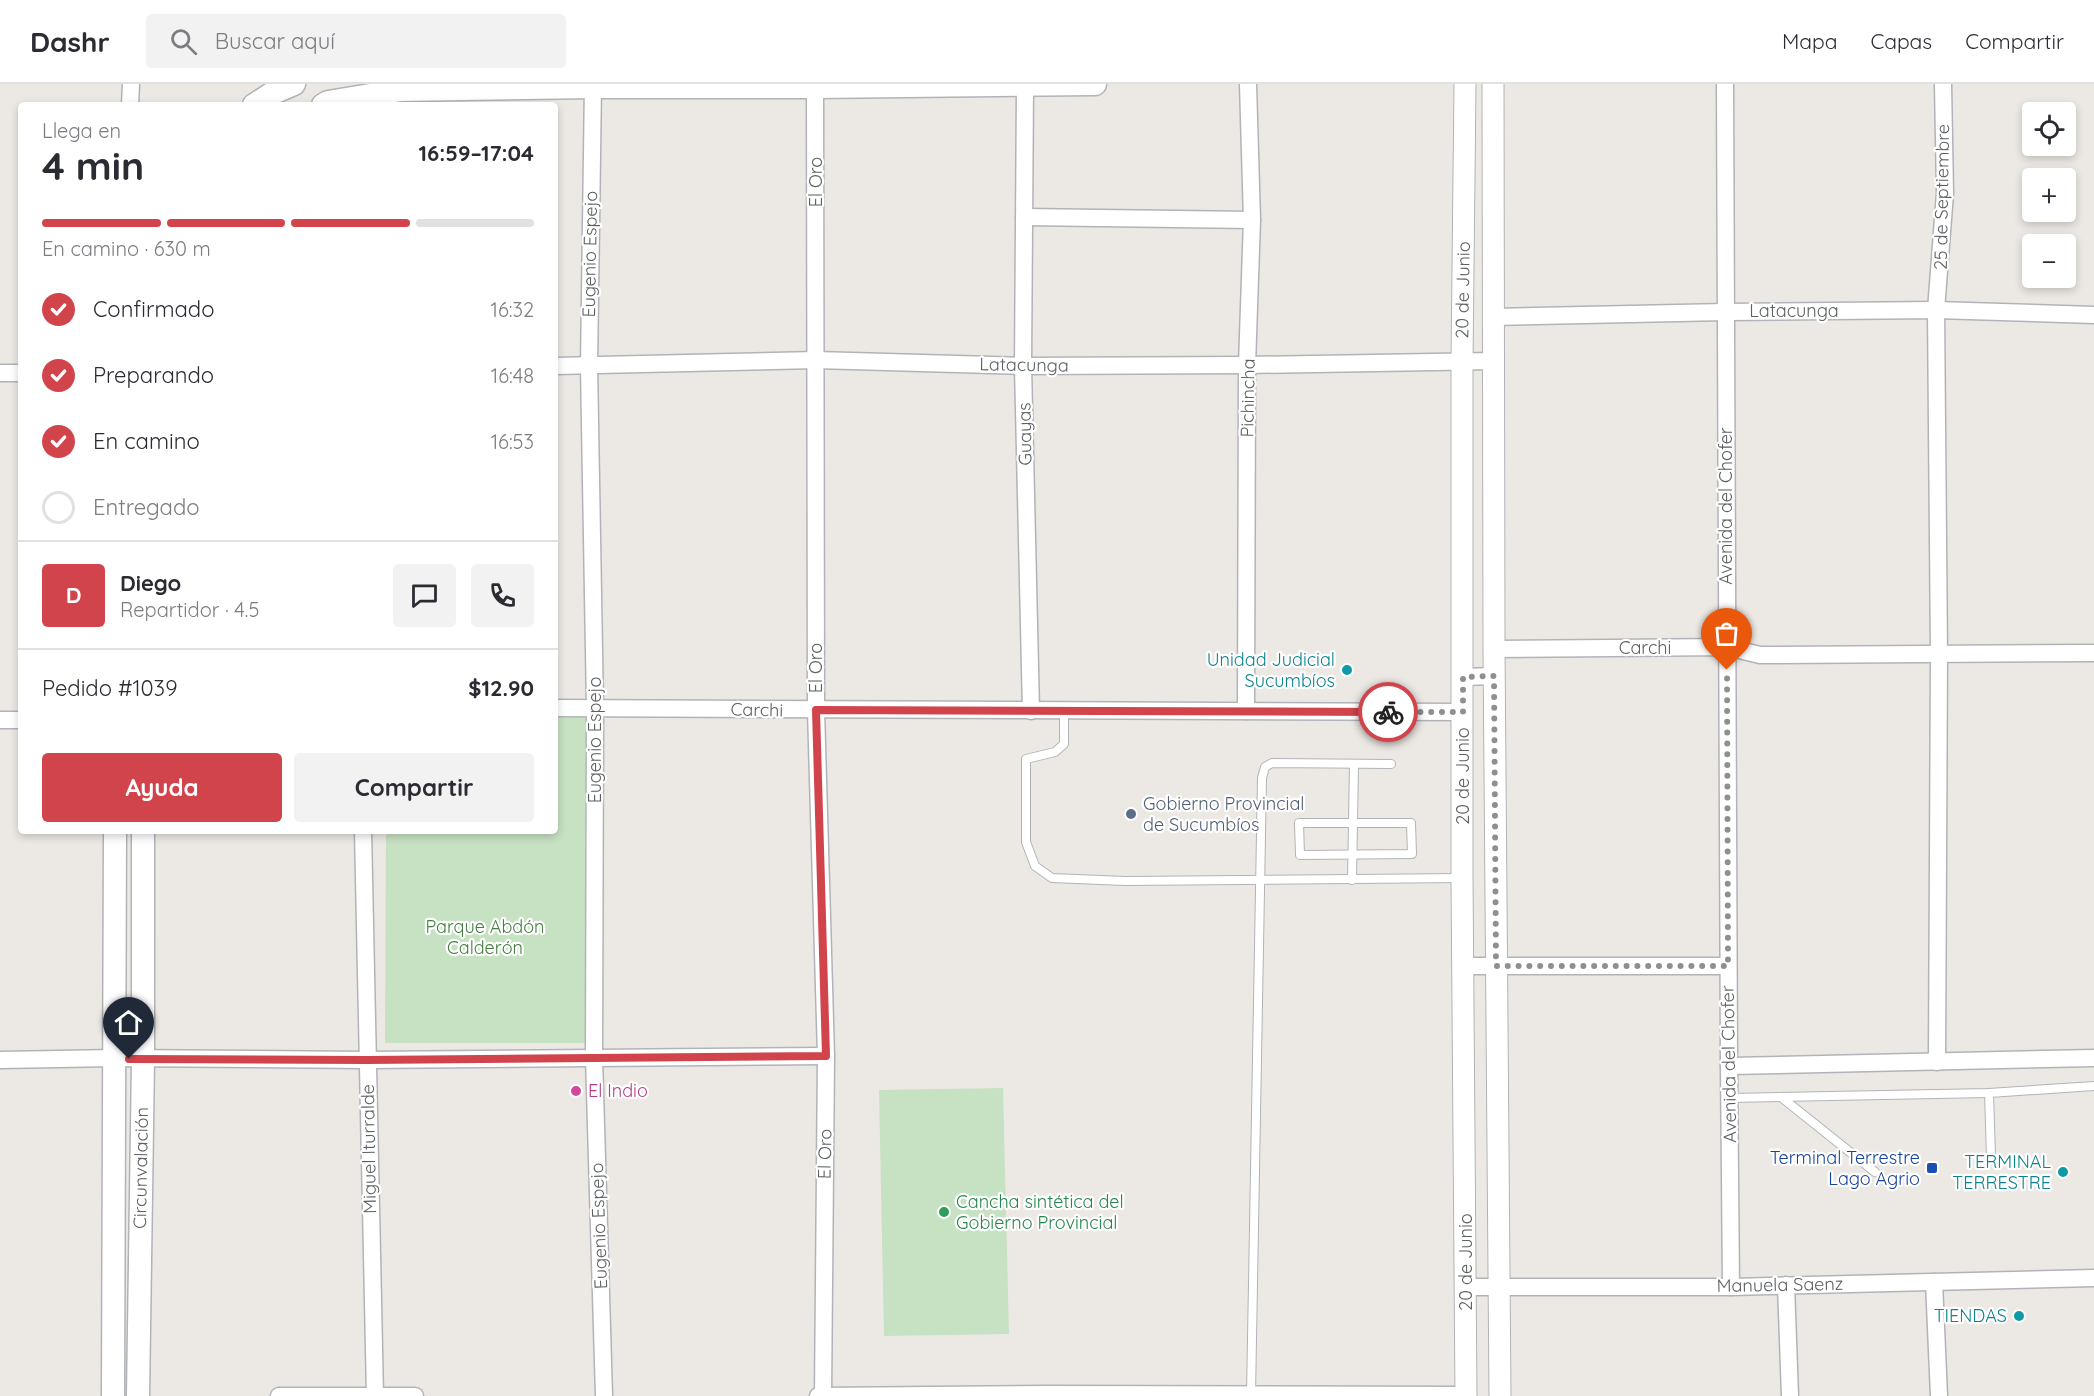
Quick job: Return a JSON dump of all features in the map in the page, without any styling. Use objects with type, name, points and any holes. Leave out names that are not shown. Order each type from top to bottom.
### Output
[{"type":"main road","points":[[259,102],[294,84]]},
{"type":"main road","points":[[337,102],[401,90],[593,85],[1095,84]]},
{"type":"main road","name":"Circunvalación","points":[[113,1396],[114,834]]},
{"type":"main road","name":"Circunvalación","points":[[138,1396],[143,1059],[142,834]]},
{"type":"street","points":[[130,102],[131,84]]},
{"type":"street","name":"Pichincha","points":[[1246,711],[1248,365],[1252,220],[1248,84]]},
{"type":"street","name":"20 de Junio","points":[[1465,84],[1462,361],[1462,878],[1467,1287],[1466,1395]]},
{"type":"street","name":"20 de Junio","points":[[1493,84],[1494,676],[1500,1396]]},
{"type":"street","name":"Avenida del Chofer","points":[[1725,84],[1731,1287]]},
{"type":"street","name":"25 de Septiembre","points":[[1936,1062],[1939,655],[1936,310],[1945,193],[1943,84]]},
{"type":"street","name":"Eugenio Espejo","points":[[593,85],[589,366],[595,708],[594,1058],[604,1396]]},
{"type":"street","name":"Guayas","points":[[1025,85],[1023,366],[1031,711]]},
{"type":"street","name":"El Oro","points":[[815,86],[816,710],[826,1056],[823,1396]]},
{"type":"street","points":[[1024,217],[1252,220]]},
{"type":"street","name":"Latacunga","points":[[1494,317],[1936,310],[2094,315]]},
{"type":"street","name":"Latacunga","points":[[558,366],[816,360],[1023,366],[1493,361]]},
{"type":"street","points":[[0,373],[18,372]]},
{"type":"street","name":"Carchi","points":[[1494,649],[1727,647],[1760,655],[2094,653]]},
{"type":"street","points":[[1463,677],[1494,676]]},
{"type":"street","name":"Carchi","points":[[558,708],[1463,712]]},
{"type":"street","points":[[0,720],[18,720]]},
{"type":"street","name":"Miguel Iturralde","points":[[363,834],[375,1395]]},
{"type":"street","points":[[1464,966],[1728,966]]},
{"type":"street","points":[[0,1060],[826,1056]]},
{"type":"street","points":[[1729,1066],[2094,1058]]},
{"type":"street","name":"Manuela Saenz","points":[[1467,1287],[1731,1287],[2094,1278]]},
{"type":"street","points":[[1934,1282],[1939,1396]]},
{"type":"street","points":[[1786,1285],[1790,1396]]},
{"type":"street","points":[[818,1396],[1466,1395]]},
{"type":"street","points":[[279,1396],[415,1396]]},
{"type":"lane","points":[[1064,711],[1064,744],[1055,752],[1026,759],[1026,842],[1035,866],[1052,878],[1125,881],[1462,878]]},
{"type":"lane","points":[[1251,1395],[1262,778],[1265,767],[1272,763],[1391,764]]},
{"type":"lane","points":[[1352,880],[1354,764]]},
{"type":"lane","points":[[1299,823],[1411,823],[1412,854],[1353,855],[1300,855],[1299,823]]},
{"type":"lane","points":[[1730,1098],[1989,1093],[2094,1086]]},
{"type":"lane","points":[[1989,1093],[1991,1157]]},
{"type":"lane","points":[[1780,1096],[1875,1172]]},
{"type":"green space","name":"Parque Abdón Calderón","points":[[558,717],[586,717],[585,1043],[385,1043],[386,834],[558,834]]},
{"type":"green space","name":"Cancha sintética del Gobierno Provincial","points":[[1003,1088],[1009,1334],[884,1336],[879,1090]]},
{"type":"way so far","points":[[1388,712],[1463,712],[1463,677],[1494,676],[1496,966],[1728,966],[1727,670]]},
{"type":"place","name":"Unidad Judicial Sucumbíos","points":[[1347,670]]},
{"type":"place","name":"Gobierno Provincial de Sucumbíos","points":[[1131,814]]},
{"type":"place","name":"El Indio","points":[[576,1091]]},
{"type":"place","name":"Terminal Terrestre Lago Agrio","points":[[1932,1168]]},
{"type":"place","name":"TERMINAL TERRESTRE","points":[[2063,1172]]},
{"type":"place","name":"Cancha sintética del Gobierno Provincial","points":[[944,1212]]},
{"type":"place","name":"TIENDAS","points":[[2019,1316]]},
{"type":"route","points":[[129,1059],[367,1060],[826,1056],[816,710],[1388,712]]}]
